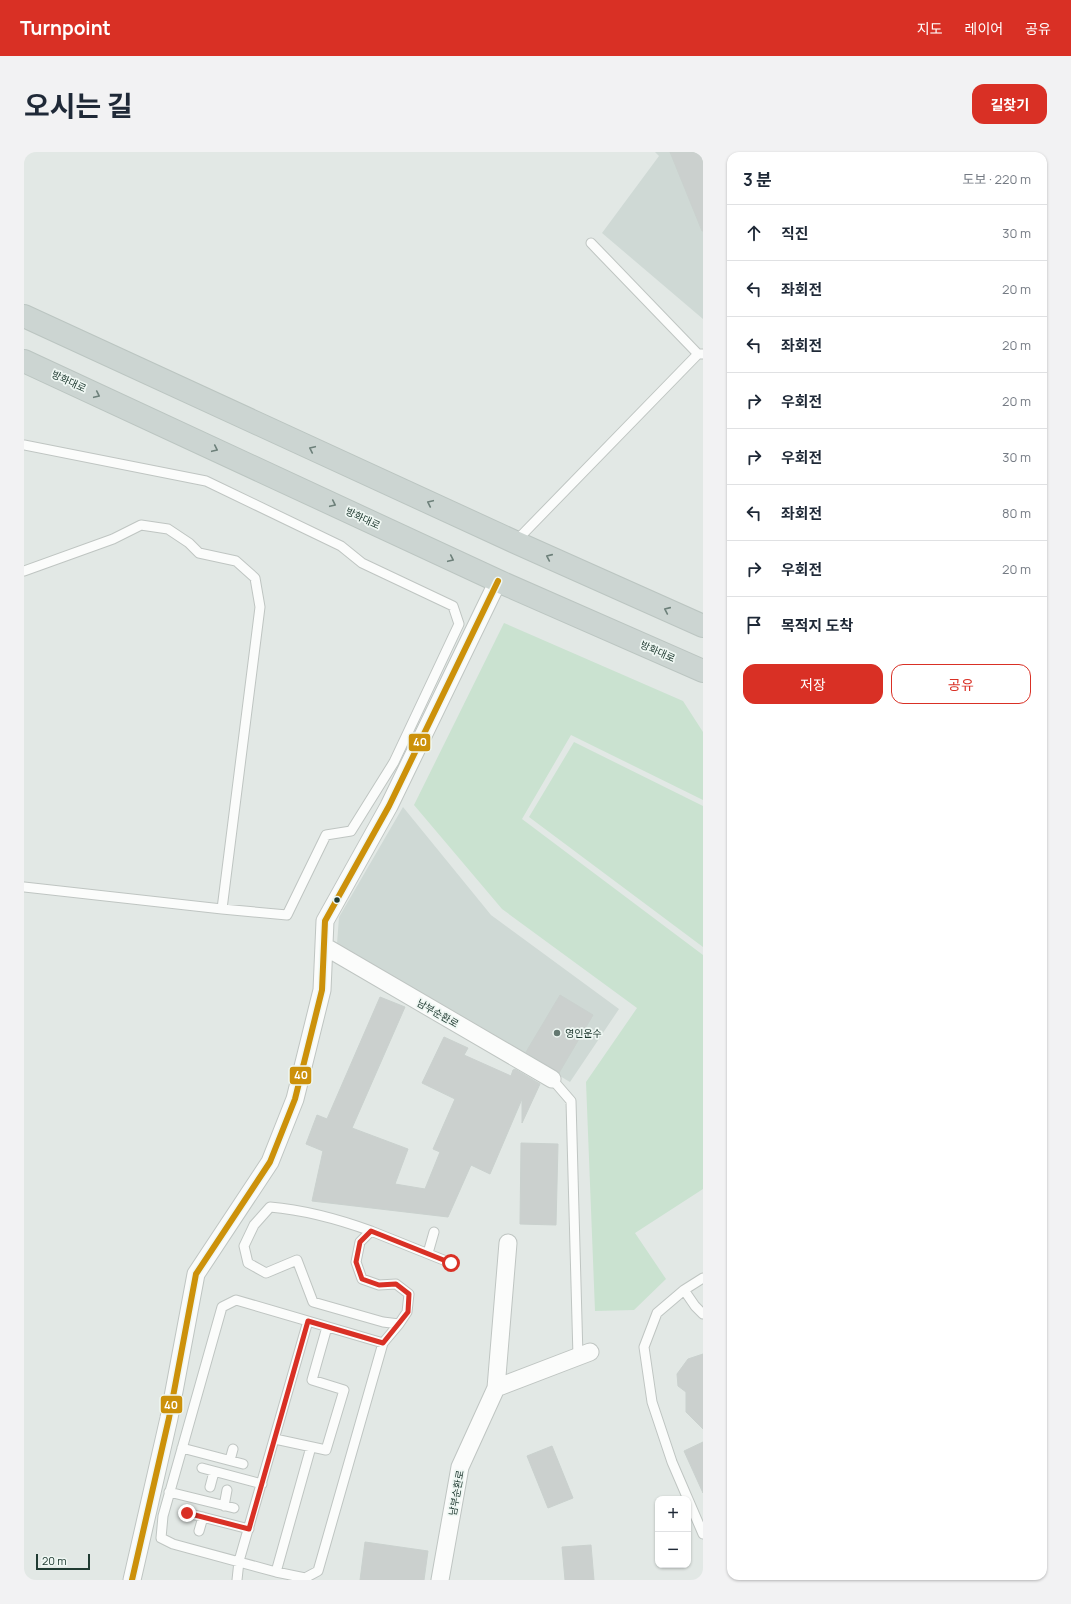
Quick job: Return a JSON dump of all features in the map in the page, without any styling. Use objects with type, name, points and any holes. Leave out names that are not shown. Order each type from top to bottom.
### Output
[{"type":"main road","points":[[24,316],[515,542],[703,626]]},
{"type":"main road","name":"방화대로","points":[[24,360],[498,581],[703,671]]},
{"type":"street","points":[[132,1580],[169,1418],[196,1274],[270,1162],[295,1099],[322,990],[325,921],[388,806],[498,581]]},
{"type":"street","name":"남부순환로","points":[[324,946],[552,1079]]},
{"type":"street","name":"남부순환로","points":[[440,1580],[460,1466],[496,1388],[508,1243]]},
{"type":"street","points":[[496,1388],[584,1354]]},
{"type":"lane","points":[[515,542],[700,354],[591,243]]},
{"type":"lane","points":[[24,445],[206,481],[341,546],[362,563],[453,606],[459,624],[394,762],[351,831],[326,835],[287,915],[24,887]]},
{"type":"lane","points":[[24,571],[113,539],[141,525],[168,529],[189,543],[199,553],[236,561],[255,578],[260,607],[222,909]]},
{"type":"lane","points":[[552,1079],[570,1101],[584,1354]]},
{"type":"lane","points":[[399,1324],[383,1322],[313,1302],[297,1260],[266,1273],[248,1263],[244,1246],[254,1225],[270,1207],[297,1209],[350,1223],[451,1263]]},
{"type":"lane","points":[[371,1231],[360,1242],[356,1262],[362,1279],[379,1285],[396,1284],[409,1294],[408,1312],[383,1343],[318,1571],[305,1578],[276,1572],[173,1544],[161,1538],[163,1516],[222,1307],[236,1300],[383,1343]]},
{"type":"lane","points":[[428,1253],[434,1232]]},
{"type":"lane","points":[[703,1278],[684,1290],[658,1313],[644,1347],[652,1402],[672,1462],[703,1534]]},
{"type":"lane","points":[[684,1290],[703,1314]]},
{"type":"lane","points":[[237,1580],[239,1561],[308,1321]]},
{"type":"lane","points":[[275,1439],[326,1450],[344,1390],[312,1380],[327,1327]]},
{"type":"lane","points":[[276,1572],[311,1447]]},
{"type":"lane","points":[[182,1448],[243,1464]]},
{"type":"lane","points":[[230,1460],[233,1449]]},
{"type":"lane","points":[[202,1468],[262,1484]]},
{"type":"lane","points":[[210,1487],[214,1472]]},
{"type":"lane","points":[[224,1506],[227,1490]]},
{"type":"lane","points":[[170,1492],[234,1508]]},
{"type":"lane","points":[[187,1513],[249,1529]]},
{"type":"lane","points":[[199,1531],[203,1517]]},
{"type":"shaded area","points":[[655,152],[703,152],[703,319],[602,233],[659,156]]},
{"type":"shaded area","name":"영인운수","points":[[403,807],[491,915],[619,1009],[570,1082],[337,944],[339,917]]},
{"type":"green space","points":[[504,623],[683,701],[703,732],[703,800],[571,735],[522,819],[703,955],[703,1189],[635,1233],[666,1279],[634,1310],[595,1311],[586,1082],[637,1008],[502,909],[414,805]]},
{"type":"green space","points":[[574,742],[703,806],[703,947],[529,817]]},
{"type":"building","points":[[670,152],[703,152],[703,231],[702,231]]},
{"type":"building","points":[[560,995],[593,1015],[559,1073],[526,1052]]},
{"type":"building","points":[[380,997],[405,1007],[352,1128],[408,1149],[395,1184],[425,1189],[440,1152],[433,1149],[455,1099],[422,1083],[444,1037],[468,1048],[464,1055],[511,1076],[513,1070],[515,1069],[540,1084],[522,1123],[522,1099],[490,1174],[471,1165],[448,1217],[312,1201],[323,1151],[306,1144],[317,1115],[327,1119]]},
{"type":"building","points":[[521,1143],[558,1144],[556,1225],[520,1224]]},
{"type":"building","points":[[703,1354],[703,1429],[686,1412],[686,1392],[678,1386],[677,1374],[688,1359]]},
{"type":"building","points":[[703,1442],[703,1493],[684,1451]]},
{"type":"building","points":[[552,1446],[573,1498],[548,1508],[527,1456]]},
{"type":"building","points":[[365,1542],[428,1551],[424,1580],[360,1580]]},
{"type":"building","points":[[591,1545],[594,1580],[565,1580],[562,1547]]},
{"type":"transit line","name":"40","points":[[132,1580],[169,1418],[196,1274],[270,1162],[295,1099],[322,990],[325,921],[389,806],[498,581]]},
{"type":"place","name":"영인운수","points":[[557,1033]]},
{"type":"route","points":[[187,1513],[249,1529],[308,1321],[383,1343],[408,1312],[409,1294],[396,1284],[379,1285],[362,1279],[356,1262],[360,1242],[371,1231],[451,1263]]}]
